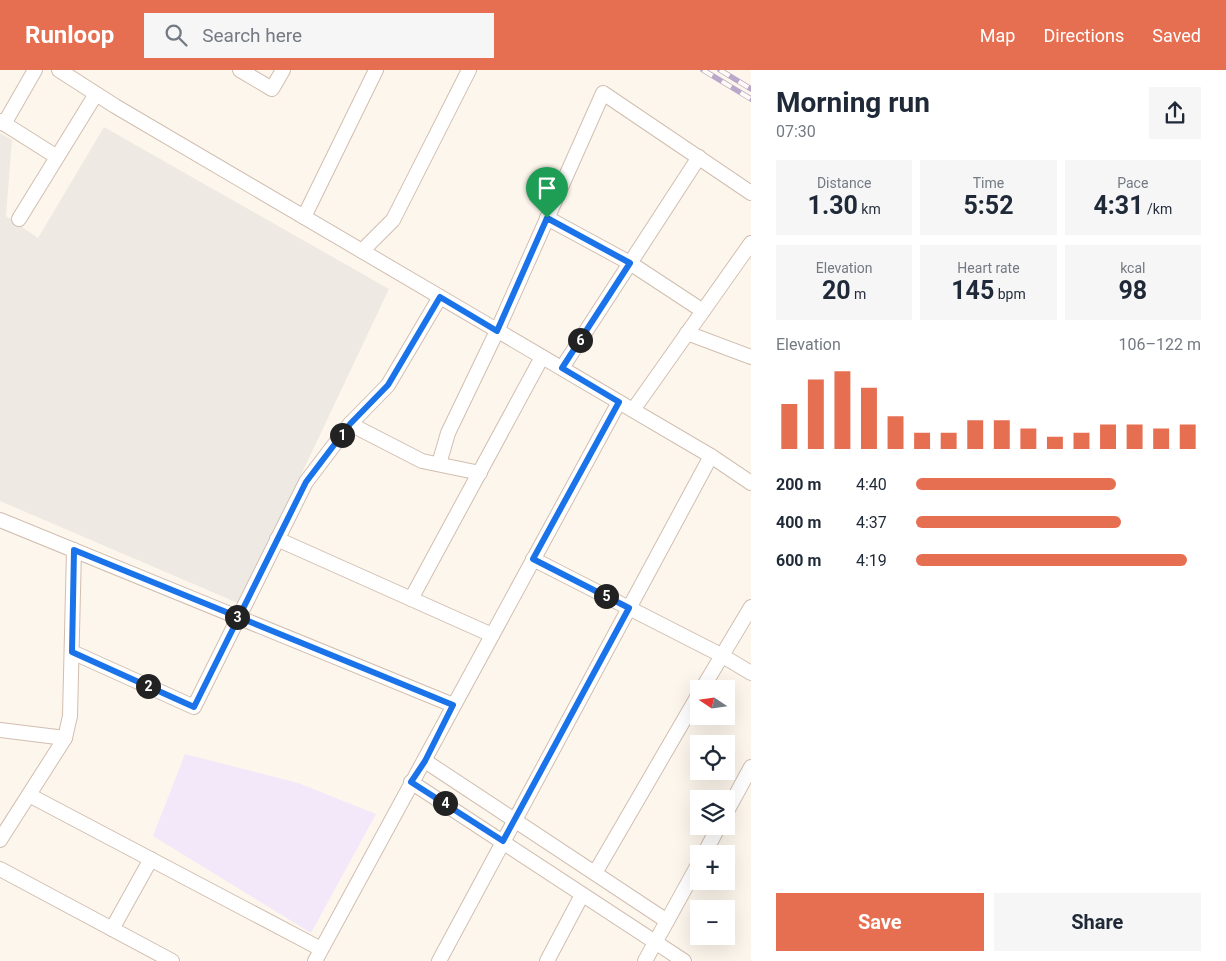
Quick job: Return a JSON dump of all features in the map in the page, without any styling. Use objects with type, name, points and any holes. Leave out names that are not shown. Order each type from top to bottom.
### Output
[{"type":"street","points":[[35,70],[2,123],[57,157]]},
{"type":"street","points":[[240,70],[272,89],[283,70]]},
{"type":"street","points":[[304,217],[376,70]]},
{"type":"street","points":[[362,251],[393,220],[469,70]]},
{"type":"street","points":[[62,71],[96,94],[711,456],[751,483]]},
{"type":"street","points":[[439,464],[448,433],[497,331],[603,93],[751,192]]},
{"type":"street","points":[[19,219],[96,94]]},
{"type":"street","points":[[562,368],[699,157]]},
{"type":"street","points":[[547,218],[630,263],[703,311]]},
{"type":"street","points":[[633,410],[751,242]]},
{"type":"street","points":[[72,652],[194,707],[306,482],[350,424],[388,385],[440,297]]},
{"type":"street","points":[[687,333],[751,357]]},
{"type":"street","points":[[411,599],[542,357]]},
{"type":"street","points":[[29,795],[151,859],[318,955],[619,402]]},
{"type":"street","points":[[350,424],[422,461],[480,473]]},
{"type":"street","points":[[439,961],[711,456]]},
{"type":"street","points":[[0,520],[453,705]]},
{"type":"street","points":[[277,539],[492,635]]},
{"type":"street","points":[[0,840],[65,738],[70,716],[74,550]]},
{"type":"street","points":[[533,559],[721,655],[751,673]]},
{"type":"street","points":[[707,680],[751,607]]},
{"type":"street","points":[[595,873],[690,709]]},
{"type":"street","points":[[0,730],[65,738]]},
{"type":"street","points":[[425,761],[514,822],[595,873],[666,923]]},
{"type":"street","points":[[735,796],[751,767]]},
{"type":"street","points":[[411,782],[504,839],[582,895],[656,941],[684,961]]},
{"type":"street","points":[[112,929],[151,859]]},
{"type":"street","points":[[0,869],[172,961]]},
{"type":"street","points":[[645,961],[690,879]]},
{"type":"street","points":[[547,961],[582,895]]},
{"type":"shaded area","points":[[104,127],[389,289],[240,604],[0,501],[0,133],[12,140],[6,216],[38,238]]},
{"type":"shaded area","points":[[185,754],[298,783],[376,814],[311,933],[153,836]]},
{"type":"railway","points":[[703,70],[751,99]]},
{"type":"railway","points":[[720,70],[751,89]]},
{"type":"route","points":[[547,218],[497,331],[440,297],[388,385],[350,424],[306,482],[239,618],[194,707],[72,652],[74,550],[239,618],[453,705],[425,761],[411,782],[503,841],[629,608],[533,559],[619,402],[562,368],[630,263],[547,218]]}]
